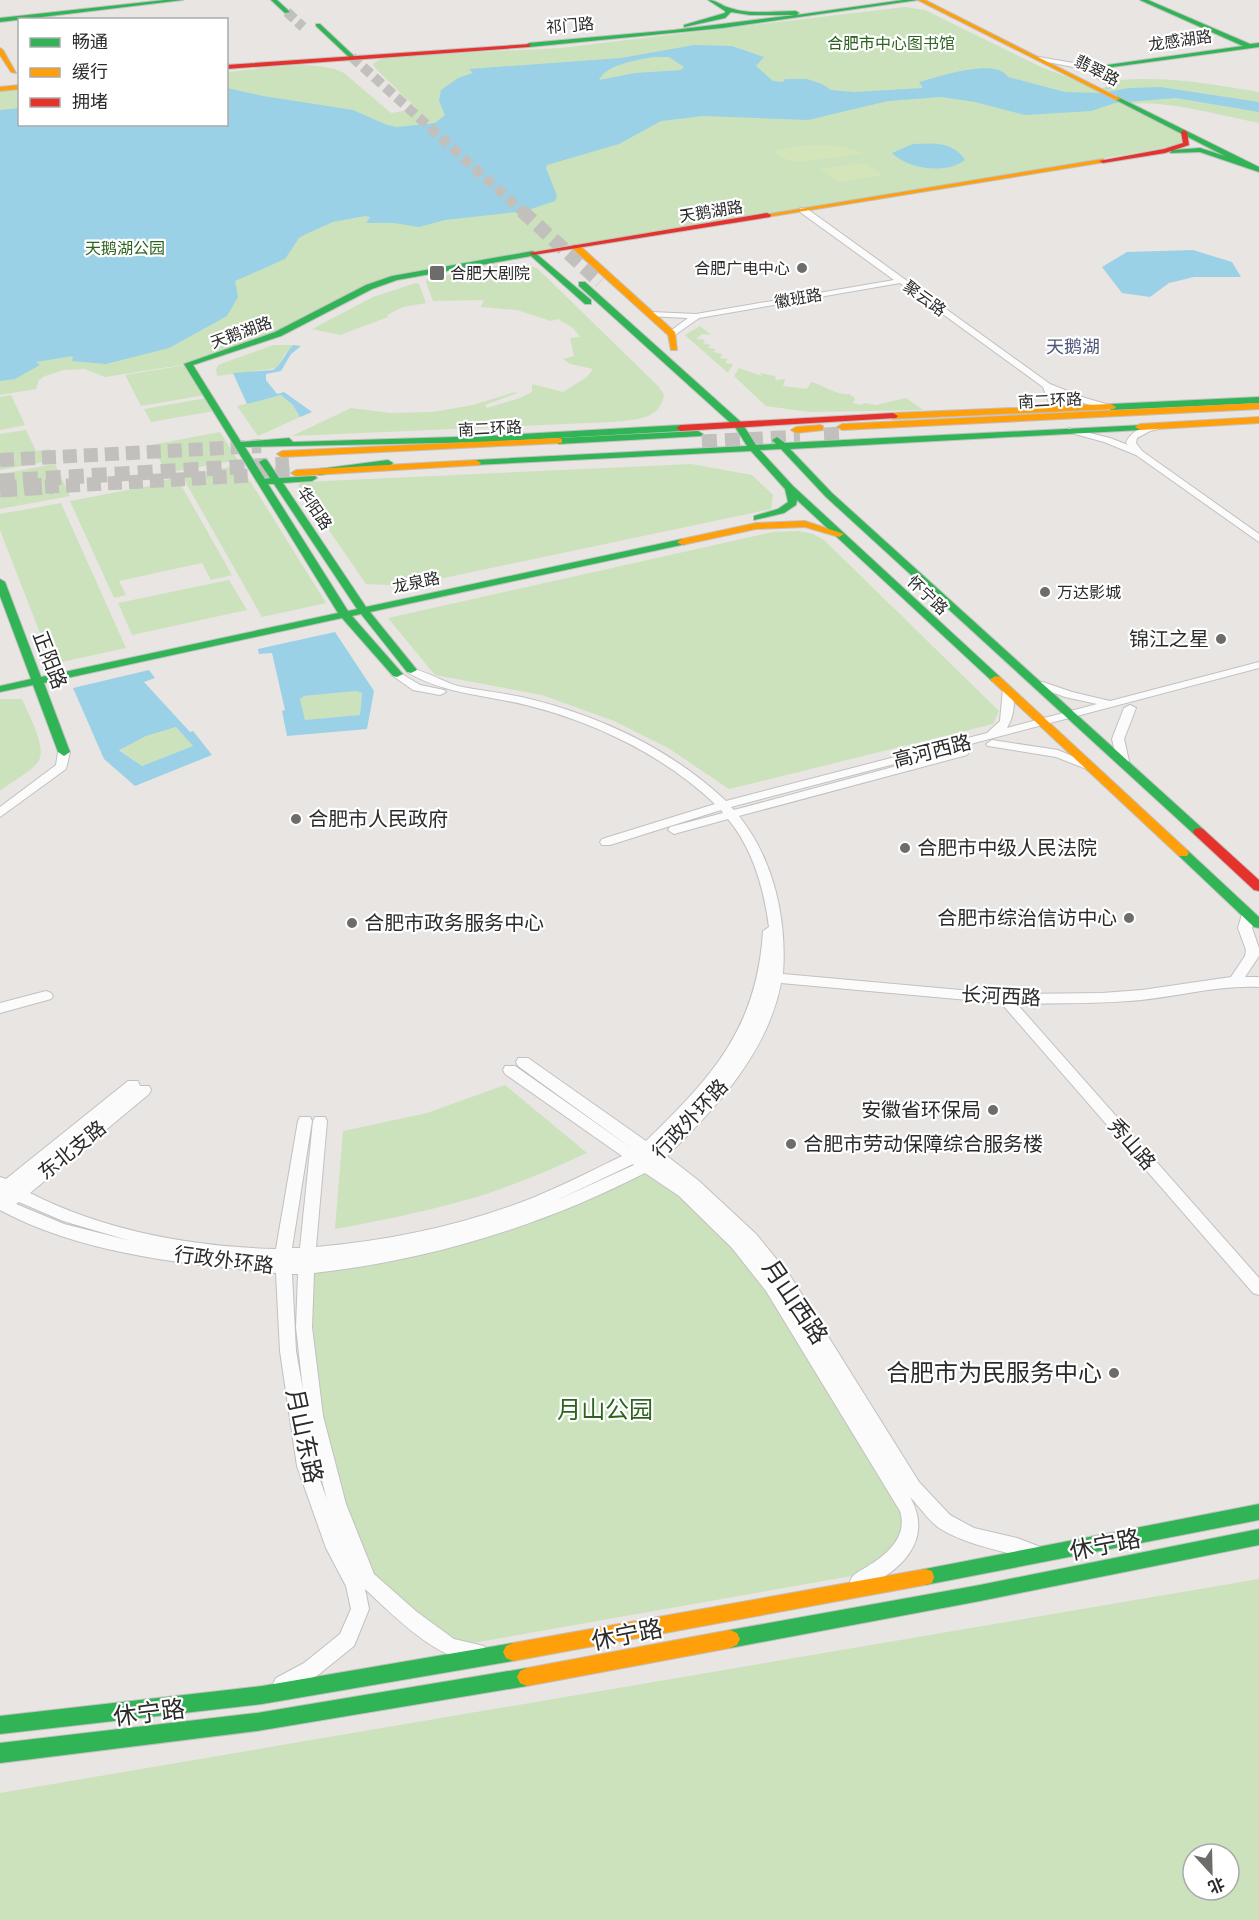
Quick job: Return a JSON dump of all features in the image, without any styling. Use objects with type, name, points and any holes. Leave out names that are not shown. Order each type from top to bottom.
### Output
[{"type":"main road","points":[[0,20],[180,0]]},
{"type":"main road","points":[[274,0],[302,10]]},
{"type":"main road","points":[[711,0],[728,10],[750,13],[796,13]]},
{"type":"main road","name":"祁门路","points":[[228,65],[502,44],[686,26],[899,0]]},
{"type":"main road","name":"祁门路","points":[[342,56],[606,38],[915,0]]},
{"type":"main road","name":"翡翠路","points":[[921,0],[1104,88],[1256,166]]},
{"type":"main road","name":"翡翠路","points":[[931,0],[1046,60]]},
{"type":"main road","points":[[1143,0],[1256,47]]},
{"type":"main road","points":[[686,26],[723,17],[728,14],[728,10]]},
{"type":"main road","points":[[318,25],[342,56]]},
{"type":"main road","points":[[303,27],[342,56]]},
{"type":"main road","name":"龙感湖路","points":[[1107,67],[1256,47]]},
{"type":"main road","points":[[0,50],[18,79]]},
{"type":"main road","points":[[0,81],[18,79]]},
{"type":"main road","points":[[0,87],[18,79]]},
{"type":"main road","name":"翡翠路","points":[[1135,104],[1184,132],[1256,166]]},
{"type":"main road","name":"天鹅湖路","points":[[193,364],[278,334],[329,306],[395,278],[446,267],[535,255],[1165,151],[1187,144],[1184,132]]},
{"type":"main road","name":"天鹅湖路","points":[[804,211],[1191,150],[1256,166]]},
{"type":"main road","points":[[577,248],[672,333],[674,348]]},
{"type":"main road","points":[[535,255],[629,341],[656,350]]},
{"type":"main road","points":[[600,282],[708,378]]},
{"type":"main road","name":"怀宁路","points":[[582,284],[740,425],[753,448],[790,488],[1254,919]]},
{"type":"main road","name":"华阳路","points":[[193,364],[245,444],[277,481],[404,672]]},
{"type":"main road","points":[[245,444],[654,427],[753,448],[783,446],[842,431],[1039,410],[1259,400]]},
{"type":"main road","points":[[1143,405],[1250,411]]},
{"type":"main road","name":"怀宁路","points":[[742,408],[783,446],[829,495],[1076,717],[1259,886]]},
{"type":"main road","points":[[262,482],[644,457],[740,425],[759,424],[842,431],[1070,430],[1166,425],[1250,411]]},
{"type":"main road","points":[[1166,425],[1250,411]]},
{"type":"main road","name":"南二环路","points":[[842,431],[1250,411]]},
{"type":"main road","points":[[798,433],[822,432]]},
{"type":"main road","points":[[285,456],[499,438],[703,439]]},
{"type":"main road","points":[[285,456],[319,472],[703,439]]},
{"type":"main road","name":"南二环路","points":[[285,456],[471,445],[703,439]]},
{"type":"main road","name":"南二环路","points":[[285,456],[442,456],[703,439]]},
{"type":"main road","name":"华阳路","points":[[245,444],[262,482],[343,611],[404,672]]},
{"type":"main road","points":[[319,472],[442,456]]},
{"type":"main road","name":"龙泉路","points":[[362,607],[749,521],[782,511],[793,503],[790,488]]},
{"type":"main road","name":"龙泉路","points":[[0,689],[23,680],[343,611],[756,526],[805,524],[839,534]]},
{"type":"main road","name":"正阳路","points":[[0,582],[37,677],[59,753]]},
{"type":"main road","name":"正阳路","points":[[0,616],[23,680],[59,753]]},
{"type":"main road","name":"龙泉路","points":[[0,681],[23,680]]},
{"type":"main road","name":"休宁路","points":[[0,1725],[262,1695],[833,1594],[1259,1512]]},
{"type":"main road","name":"休宁路","points":[[0,1753],[257,1722],[543,1674],[980,1593],[1259,1537]]},
{"type":"street","points":[[1046,60],[1079,66],[1107,67]]},
{"type":"street","points":[[1104,88],[1112,85],[1111,82],[1096,75],[1097,72],[1107,67]]},
{"type":"street","name":"聚云路","points":[[804,211],[1047,386],[1082,400],[1112,407]]},
{"type":"street","name":"徽班路","points":[[651,314],[696,316],[900,281]]},
{"type":"street","name":"徽班路","points":[[672,333],[696,316]]},
{"type":"street","points":[[1039,410],[1054,404],[1047,386]]},
{"type":"street","points":[[1138,453],[1131,443],[1133,437],[1147,429],[1166,425]]},
{"type":"street","points":[[1070,430],[1107,440],[1138,453],[1259,539]]},
{"type":"street","name":"高河西路","points":[[1076,717],[1113,703],[1259,664]]},
{"type":"street","name":"行政外环路","points":[[4,1197],[64,1230],[134,1249],[231,1263],[307,1261],[409,1252],[484,1234],[577,1199],[646,1156],[723,1086],[748,1050],[761,1026],[772,977],[777,930],[770,892],[754,849],[723,811],[648,758],[598,733],[543,713],[417,688],[404,672]]},
{"type":"street","name":"高河西路","points":[[607,845],[723,811],[1045,725],[1130,708],[1259,674]]},
{"type":"street","points":[[1039,684],[1069,695],[1113,703]]},
{"type":"street","points":[[989,740],[1000,729],[1007,717],[1009,711],[1007,692]]},
{"type":"street","points":[[1123,761],[1118,739],[1130,708]]},
{"type":"street","points":[[989,740],[1058,754],[1092,768]]},
{"type":"street","points":[[0,803],[52,766],[59,753]]},
{"type":"street","points":[[0,813],[62,766],[59,753]]},
{"type":"street","points":[[1235,981],[1252,957],[1253,950],[1245,928],[1254,919]]},
{"type":"street","name":"长河西路","points":[[772,977],[1005,999],[1102,998],[1235,981],[1259,982]]},
{"type":"street","points":[[0,999],[45,991],[0,1008]]},
{"type":"street","name":"秀山路","points":[[1005,999],[1259,1289]]},
{"type":"street","name":"月山西路","points":[[517,1066],[646,1156],[694,1185],[750,1238],[785,1281],[913,1487],[944,1521],[971,1535],[1017,1546],[1039,1555]]},
{"type":"street","name":"东北支路","points":[[4,1197],[139,1088]]},
{"type":"street","name":"月山东路","points":[[262,1695],[311,1669],[347,1640],[360,1609],[355,1585],[335,1548],[306,1466],[288,1351],[283,1260],[312,1121],[304,1327],[314,1416],[337,1504],[367,1579],[410,1618],[450,1647],[497,1655]]},
{"type":"street","name":"月山西路","points":[[646,1156],[738,1244],[772,1287],[909,1511],[911,1520],[908,1541],[880,1571],[833,1594]]},
{"type":"green space","name":"天鹅湖公园","points":[[905,7],[925,10],[1041,67],[1099,89],[1112,85],[1108,81],[1166,79],[1259,92],[1259,123],[1177,106],[1130,104],[1184,132],[1187,144],[395,278],[278,334],[188,364],[105,377],[85,369],[63,370],[39,380],[36,389],[0,395],[0,89],[18,87],[18,126],[228,126],[228,72],[303,65],[332,69],[344,73],[391,113],[417,109],[373,64],[384,57],[561,48]]},
{"type":"green space","points":[[801,146],[844,147],[864,153],[801,162],[789,161],[773,151]]},
{"type":"green space","points":[[864,163],[883,175],[838,182],[820,169]]},
{"type":"green space","points":[[514,263],[537,268],[659,387],[664,395],[657,410],[644,418],[628,421],[292,436],[351,408],[390,413],[433,412],[473,405],[517,393],[485,405],[487,408],[532,392],[532,384],[563,392],[587,377],[593,369],[570,364],[563,359],[574,356],[570,338],[580,337],[573,328],[558,319],[551,321],[517,310],[481,307],[484,300],[433,301],[426,282],[427,279]]},
{"type":"green space","points":[[419,284],[426,303],[403,307],[387,315],[388,317],[340,335],[312,329],[373,297]]},
{"type":"green space","points":[[700,326],[711,335],[702,334],[696,339],[705,340],[703,343],[710,345],[708,348],[716,349],[713,352],[722,354],[720,358],[728,359],[725,363],[733,364],[728,373],[685,335]]},
{"type":"green space","points":[[273,345],[293,345],[284,355],[278,368],[217,376],[218,365]]},
{"type":"green space","points":[[186,365],[205,395],[141,406],[125,375]]},
{"type":"green space","points":[[739,368],[762,376],[760,373],[775,376],[776,380],[785,379],[783,386],[807,389],[811,382],[849,394],[855,398],[853,403],[876,405],[906,398],[923,410],[810,412],[766,406],[734,376]]},
{"type":"green space","points":[[11,395],[25,425],[0,430],[0,397]]},
{"type":"green space","points":[[281,395],[293,405],[300,417],[258,436],[237,406]]},
{"type":"green space","points":[[207,398],[214,411],[151,422],[144,409]]},
{"type":"green space","points":[[26,430],[36,451],[50,449],[55,460],[0,470],[0,434]]},
{"type":"green space","points":[[220,432],[238,460],[167,473],[151,445]]},
{"type":"green space","points":[[55,464],[70,496],[0,509],[0,474]]},
{"type":"green space","points":[[691,464],[752,475],[773,495],[771,509],[406,586],[366,584],[298,485],[303,482]]},
{"type":"green space","points":[[240,465],[326,603],[262,617],[182,476]]},
{"type":"green space","points":[[177,478],[232,575],[211,580],[202,563],[119,581],[126,595],[114,598],[70,501],[160,484],[160,481]]},
{"type":"green space","points":[[61,503],[126,648],[52,664],[0,530],[0,514]]},
{"type":"green space","points":[[799,531],[813,534],[824,540],[999,711],[993,724],[729,789],[668,748],[614,721],[542,695],[435,675],[388,618],[773,532]]},
{"type":"green space","points":[[229,580],[247,610],[132,635],[118,603]]},
{"type":"green space","points":[[356,691],[362,693],[360,715],[305,721],[300,699],[304,696]]},
{"type":"green space","points":[[0,699],[22,699],[41,748],[38,762],[0,791]]},
{"type":"green space","points":[[176,727],[193,746],[142,766],[119,749],[146,736]]},
{"type":"green space","points":[[505,1085],[587,1153],[528,1179],[466,1200],[335,1229],[343,1131],[427,1113]]},
{"type":"green space","name":"月山公园","points":[[647,1165],[738,1244],[911,1520],[880,1571],[450,1647],[367,1579],[314,1416],[307,1267],[484,1234]]},
{"type":"green space","points":[[1259,1579],[1259,1920],[0,1920],[0,1793]]},
{"type":"water","points":[[694,45],[732,46],[764,57],[756,66],[773,81],[807,79],[831,90],[854,92],[923,88],[919,82],[980,68],[1002,71],[1008,77],[1065,92],[1101,93],[1129,88],[1160,87],[1259,102],[1259,112],[1176,98],[1115,103],[1091,111],[1025,115],[975,102],[941,97],[888,101],[808,120],[703,116],[661,121],[619,144],[547,165],[546,168],[557,196],[555,201],[525,211],[445,220],[419,227],[394,223],[366,223],[370,217],[365,216],[333,222],[299,238],[285,259],[235,281],[238,297],[227,316],[169,348],[106,364],[72,361],[73,356],[36,362],[40,365],[15,379],[0,381],[0,110],[18,108],[18,126],[228,126],[228,88],[353,110],[397,127],[435,123],[445,115],[439,101],[441,90],[458,78],[473,73],[469,69],[621,58]],"holes":[[[654,57],[669,57],[684,67],[681,70],[635,73],[599,80],[615,66]]]},
{"type":"water","points":[[913,144],[942,144],[954,149],[965,160],[948,167],[927,168],[907,163],[892,153]]},
{"type":"water","points":[[1193,250],[1232,262],[1241,277],[1194,277],[1169,283],[1150,297],[1122,293],[1102,267],[1127,252]]},
{"type":"water","points":[[293,345],[301,346],[291,354],[281,371],[266,374],[266,380],[277,394],[284,392],[312,412],[300,417],[293,405],[281,395],[247,404],[233,373],[273,370]]},
{"type":"water","points":[[335,632],[374,691],[367,729],[287,736],[282,711],[285,710],[272,653],[259,654],[258,649]],"holes":[[[356,691],[362,693],[360,715],[305,720],[300,699],[304,696]]]},
{"type":"water","points":[[149,670],[155,678],[144,682],[190,732],[193,731],[212,755],[135,786],[104,759],[73,688]],"holes":[[[176,727],[193,746],[142,766],[119,750],[146,736]]]},
{"type":"tunnel","points":[[287,12],[303,27]]},
{"type":"tunnel","points":[[352,57],[523,212]]},
{"type":"tunnel","points":[[522,211],[600,282]]},
{"type":"tunnel","points":[[824,435],[845,434]]},
{"type":"tunnel","points":[[702,442],[800,437]]},
{"type":"tunnel","points":[[0,460],[261,446]]},
{"type":"tunnel","points":[[0,481],[289,464]]},
{"type":"tunnel","points":[[24,488],[296,473]]},
{"type":"tunnel","points":[[0,489],[52,486]]},
{"type":"traffic: fast","points":[[0,20],[180,0]]},
{"type":"traffic: fast","points":[[274,0],[287,12]]},
{"type":"traffic: fast","points":[[711,0],[728,10]]},
{"type":"traffic: fast","points":[[529,45],[674,32],[915,0]]},
{"type":"traffic: fast","points":[[1143,0],[1251,47]]},
{"type":"traffic: fast","points":[[686,26],[723,17],[728,14],[728,10],[750,13],[796,13]]},
{"type":"traffic: fast","points":[[318,25],[352,57]]},
{"type":"traffic: fast","points":[[1107,67],[1259,45]]},
{"type":"traffic: fast","points":[[1118,99],[1259,170]]},
{"type":"traffic: fast","points":[[1172,152],[1200,150],[1251,166]]},
{"type":"traffic: fast","points":[[397,674],[345,615],[188,364],[278,334],[369,287],[395,278],[533,253]]},
{"type":"traffic: fast","points":[[534,254],[588,302]]},
{"type":"traffic: fast","points":[[582,284],[739,425],[753,448],[790,488],[996,679]]},
{"type":"traffic: fast","points":[[1111,407],[1259,400]]},
{"type":"traffic: fast","points":[[476,463],[1140,427]]},
{"type":"traffic: fast","points":[[276,445],[488,439],[681,428]]},
{"type":"traffic: fast","points":[[559,441],[698,434]]},
{"type":"traffic: fast","points":[[777,440],[829,495],[1199,832]]},
{"type":"traffic: fast","points":[[238,445],[289,441]]},
{"type":"traffic: fast","points":[[264,462],[363,610],[411,670]]},
{"type":"traffic: fast","points":[[319,472],[388,463]]},
{"type":"traffic: fast","points":[[262,482],[312,478]]},
{"type":"traffic: fast","points":[[758,518],[781,511],[793,503],[790,488]]},
{"type":"traffic: fast","points":[[0,689],[682,542]]},
{"type":"traffic: fast","points":[[0,582],[64,752]]},
{"type":"traffic: fast","points":[[1183,853],[1259,924]]},
{"type":"traffic: fast","points":[[925,1577],[1259,1512]]},
{"type":"traffic: fast","points":[[730,1639],[980,1593],[1259,1537]]},
{"type":"traffic: fast","points":[[0,1725],[262,1695],[513,1652]]},
{"type":"traffic: fast","points":[[0,1753],[257,1722],[527,1677]]},
{"type":"traffic: slow","points":[[921,0],[1118,99]]},
{"type":"traffic: slow","points":[[0,50],[14,72]]},
{"type":"traffic: slow","points":[[0,89],[18,87]]},
{"type":"traffic: slow","points":[[767,215],[1103,161]]},
{"type":"traffic: slow","points":[[576,247],[672,334],[674,348]]},
{"type":"traffic: slow","points":[[842,427],[1259,406]]},
{"type":"traffic: slow","points":[[893,416],[1111,407]]},
{"type":"traffic: slow","points":[[1140,427],[1259,420]]},
{"type":"traffic: slow","points":[[796,430],[820,428]]},
{"type":"traffic: slow","points":[[282,454],[559,441]]},
{"type":"traffic: slow","points":[[296,473],[476,463]]},
{"type":"traffic: slow","points":[[682,542],[756,526],[805,524],[839,534]]},
{"type":"traffic: slow","points":[[996,679],[1183,853]]},
{"type":"traffic: slow","points":[[513,1652],[925,1577]]},
{"type":"traffic: slow","points":[[527,1677],[730,1639]]},
{"type":"traffic: jam","points":[[228,67],[529,45]]},
{"type":"traffic: jam","points":[[1103,161],[1165,151],[1187,144],[1184,132]]},
{"type":"traffic: jam","points":[[533,253],[767,215]]},
{"type":"traffic: jam","points":[[681,428],[893,416]]},
{"type":"traffic: jam","points":[[1199,832],[1259,887]]},
{"type":"place","name":"合肥广电中心","points":[[802,268]]},
{"type":"place","name":"合肥大剧院","points":[[437,273]]},
{"type":"place","name":"万达影城","points":[[1045,592]]},
{"type":"place","name":"锦江之星","points":[[1221,639]]},
{"type":"place","name":"合肥市人民政府","points":[[296,819]]},
{"type":"place","name":"合肥市中级人民法院","points":[[905,848]]},
{"type":"place","name":"合肥市综治信访中心","points":[[1129,918]]},
{"type":"place","name":"合肥市政务服务中心","points":[[352,923]]},
{"type":"place","name":"安徽省环保局","points":[[993,1110]]},
{"type":"place","name":"合肥市劳动保障综合服务楼","points":[[791,1144]]},
{"type":"place","name":"合肥市为民服务中心","points":[[1114,1373]]},
{"type":"district","name":"天鹅湖","points":[[1073,347]]},
{"type":"park label","name":"合肥市中心图书馆","points":[[891,43]]}]
